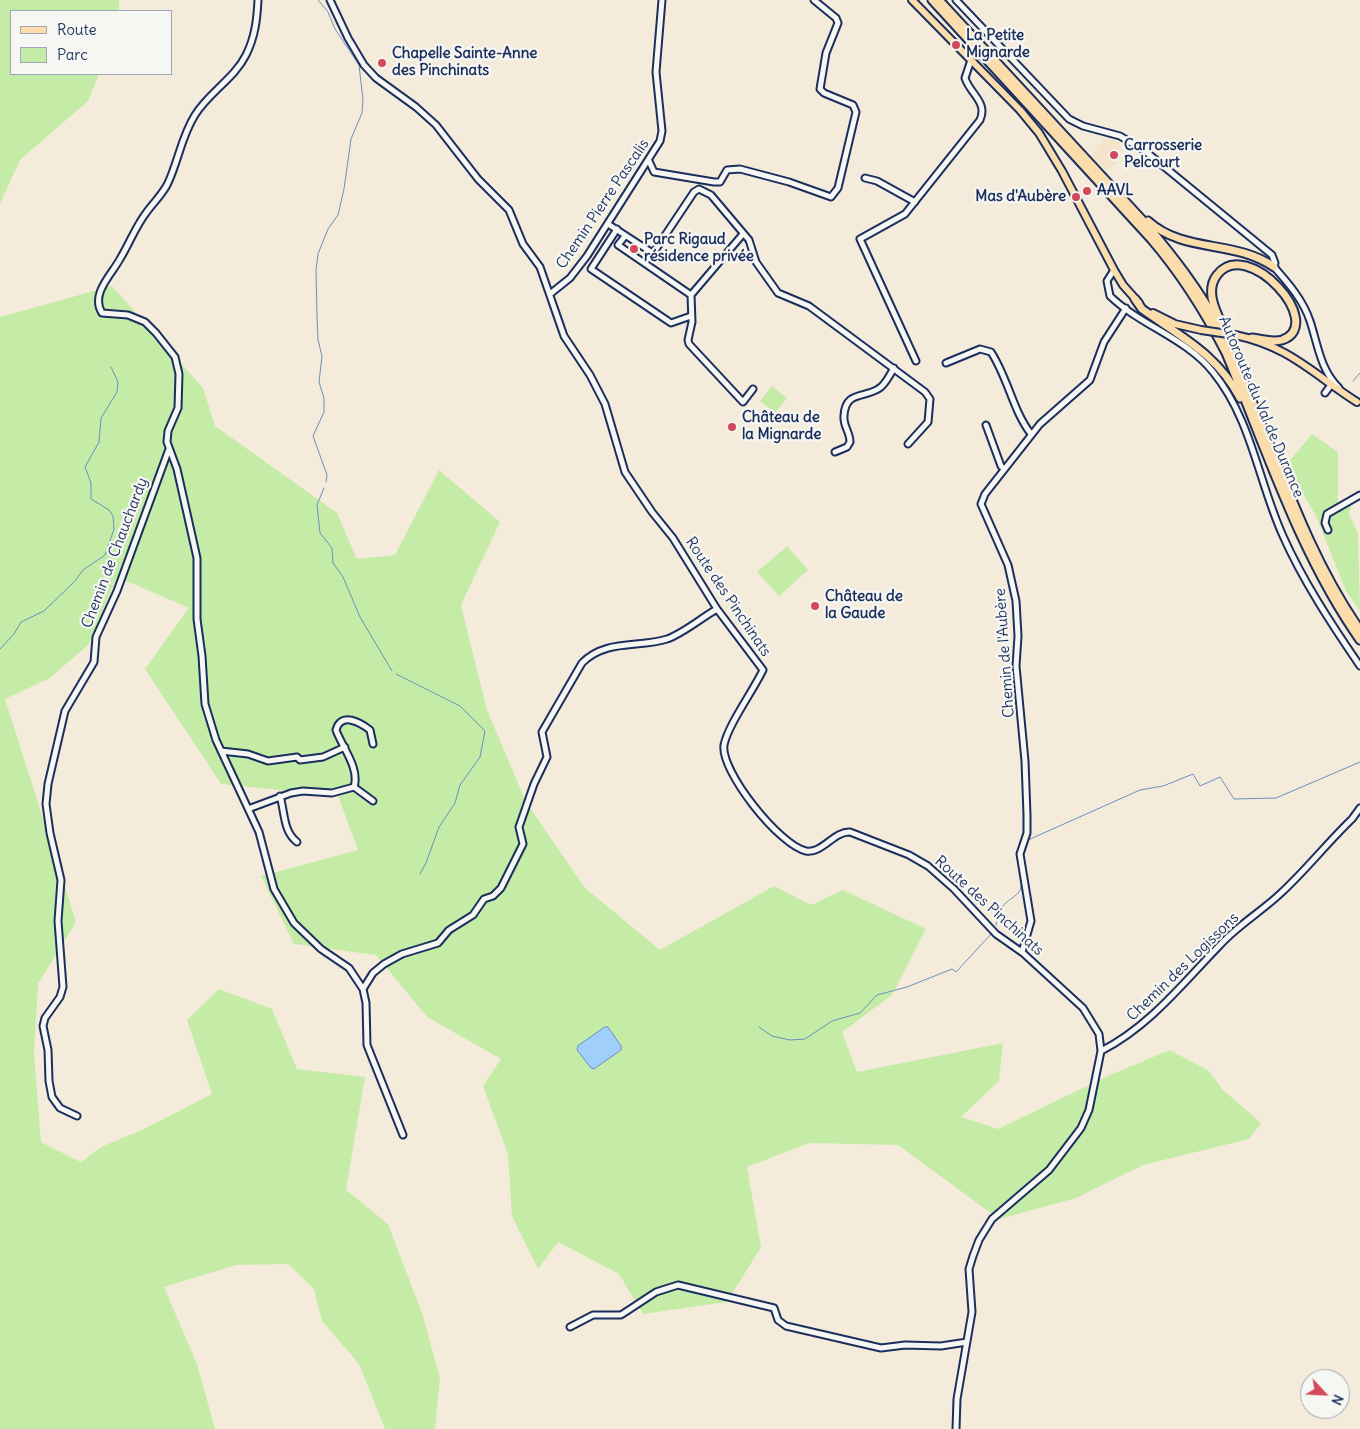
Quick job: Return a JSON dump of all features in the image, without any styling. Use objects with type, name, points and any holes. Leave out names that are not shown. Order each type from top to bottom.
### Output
[{"type":"highway","name":"Autoroute du Val de Durance","points":[[932,0],[1152,239],[1183,278],[1212,325],[1226,354],[1297,527],[1326,584],[1360,640]]},
{"type":"highway","name":"Autoroute du Val de Durance","points":[[939,0],[1174,257],[1204,301],[1242,378],[1316,552],[1360,630]]},
{"type":"highway","points":[[1068,140],[1145,218],[1164,233],[1192,243],[1244,251],[1258,256],[1274,267]]},
{"type":"highway","points":[[1242,378],[1237,359],[1213,299],[1213,282],[1217,275],[1226,267],[1242,265],[1258,271],[1279,288],[1294,309],[1296,322],[1288,337],[1276,341],[1252,338]]},
{"type":"highway","points":[[1135,299],[1142,309],[1211,358],[1225,373],[1241,400],[1297,527]]},
{"type":"main road","points":[[912,0],[1020,110],[1039,133],[1062,171],[1114,270],[1135,299],[1165,320],[1201,330],[1252,338],[1287,352],[1331,385],[1359,401]]},
{"type":"street","points":[[258,0],[254,35],[246,57],[235,72],[209,96],[195,114],[162,195],[146,212],[100,292],[100,308],[102,313],[128,315],[145,322],[175,357],[179,374],[178,408],[168,431],[169,449],[177,469],[197,553],[199,574],[198,619],[205,704],[221,751],[264,848],[274,889],[294,923],[321,949],[348,968],[363,989],[366,1003],[367,1045],[403,1134]]},
{"type":"street","name":"Route des Pinchinats","points":[[330,0],[348,38],[364,65],[376,78],[416,107],[436,125],[478,178],[509,210],[523,244],[540,267],[564,336],[590,375],[605,404],[625,472],[652,512],[673,538],[717,609],[763,670],[728,734],[724,753],[741,787],[765,820],[774,830],[803,851],[812,850],[845,832],[909,855],[928,866],[996,934],[1022,952],[1090,1016],[1099,1034],[1101,1051],[1089,1110],[1081,1128],[1049,1170],[992,1219],[979,1240],[970,1269],[972,1312],[956,1412],[956,1429]]},
{"type":"street","name":"Chemin Pierre Pascalis","points":[[550,294],[570,278],[608,224],[660,141],[662,131],[656,72],[662,0]]},
{"type":"street","points":[[649,161],[654,172],[720,182],[727,170],[740,169],[796,184],[827,197],[834,193],[838,188],[856,112],[853,105],[824,93],[820,89],[826,54],[838,23],[836,18],[814,0]]},
{"type":"street","points":[[956,0],[1069,119],[1083,126],[1120,136],[1146,150],[1272,255],[1274,267],[1301,301],[1310,321],[1323,366],[1336,385],[1350,397]]},
{"type":"street","points":[[916,361],[860,239],[896,221],[905,214],[980,120],[983,109],[965,78],[971,60]]},
{"type":"street","points":[[865,178],[877,181],[915,202]]},
{"type":"street","points":[[645,264],[699,189],[712,195],[749,240],[756,262],[778,293],[809,306],[917,384],[930,399],[928,422],[908,444]]},
{"type":"street","points":[[608,224],[651,252],[654,252]]},
{"type":"street","points":[[616,229],[591,269],[671,323],[691,316]]},
{"type":"street","points":[[743,234],[691,295],[692,326],[688,340],[693,350],[743,402],[753,389]]},
{"type":"street","points":[[625,236],[618,245],[691,295]]},
{"type":"street","points":[[1114,270],[1107,281],[1107,292],[1114,301],[1189,350],[1212,370],[1228,392],[1243,423],[1283,536],[1312,588],[1360,666]]},
{"type":"street","name":"Chemin de l'Aubère","points":[[1022,952],[1031,922],[1020,854],[1027,834],[1027,815],[1025,761],[1016,666],[1018,636],[1016,601],[1008,565],[981,504],[983,498],[1031,434],[1052,411],[1083,388],[1090,380],[1104,342],[1126,308]]},
{"type":"street","points":[[946,363],[980,349],[991,352],[1004,374],[1025,427],[1031,434]]},
{"type":"street","points":[[1321,378],[1323,366]]},
{"type":"street","points":[[835,452],[847,447],[850,442],[844,425],[844,412],[848,404],[858,395],[878,389],[894,368]]},
{"type":"street","points":[[1325,393],[1331,385]]},
{"type":"street","points":[[986,425],[1001,466],[1004,469]]},
{"type":"street","name":"Chemin de Chauchardy","points":[[77,1116],[60,1108],[52,1097],[49,1081],[48,1050],[43,1026],[44,1018],[60,997],[64,987],[58,921],[61,880],[50,833],[46,804],[48,784],[65,711],[94,662],[96,637],[116,591],[169,449]]},
{"type":"street","points":[[1328,530],[1325,523],[1327,514],[1360,495]]},
{"type":"street","points":[[363,989],[373,973],[384,964],[402,954],[438,943],[449,930],[473,915],[484,899],[493,896],[501,888],[523,844],[520,827],[534,784],[547,757],[542,732],[582,663],[592,654],[612,646],[668,638],[717,609]]},
{"type":"street","points":[[354,787],[356,780],[346,747],[336,730],[342,722],[350,719],[359,721],[370,730],[373,744]]},
{"type":"street","points":[[221,751],[248,754],[268,761],[276,761],[297,757],[300,760],[323,757],[346,747]]},
{"type":"street","points":[[248,809],[280,796],[303,791],[332,793],[354,787]]},
{"type":"street","points":[[354,787],[373,801]]},
{"type":"street","points":[[280,796],[286,827],[290,836],[297,842]]},
{"type":"street","name":"Chemin des Logissons","points":[[1101,1051],[1126,1038],[1200,968],[1230,935],[1291,884],[1360,808]]},
{"type":"street","points":[[570,1327],[593,1315],[620,1316],[656,1292],[678,1285],[774,1308],[778,1320],[786,1326],[863,1345],[881,1348],[905,1345],[941,1346],[967,1342]]},
{"type":"shaded area","points":[[1105,138],[1122,143],[1117,163],[1106,170],[1090,155]]},
{"type":"green space","points":[[0,0],[119,0],[119,10],[10,10],[10,75],[99,75],[88,101],[20,160],[0,204]]},
{"type":"green space","points":[[112,286],[203,388],[215,426],[337,513],[357,559],[395,555],[439,470],[500,522],[461,605],[487,710],[526,802],[585,888],[660,950],[774,886],[811,905],[843,890],[926,929],[892,995],[842,1032],[857,1072],[1003,1043],[999,1081],[961,1117],[998,1129],[1110,1075],[1170,1050],[1209,1071],[1222,1089],[1261,1123],[1249,1139],[1143,1165],[1076,1198],[999,1219],[898,1145],[809,1143],[747,1167],[761,1247],[727,1302],[643,1314],[619,1274],[558,1242],[538,1269],[512,1216],[508,1154],[483,1086],[501,1059],[427,1017],[376,955],[294,944],[261,876],[358,850],[338,796],[221,784],[145,669],[189,608],[117,577],[89,644],[50,678],[5,699],[76,922],[38,984],[34,1053],[41,1142],[81,1162],[103,1146],[142,1130],[212,1094],[187,1020],[219,989],[272,1009],[297,1069],[365,1077],[346,1190],[388,1224],[422,1313],[440,1378],[435,1429],[385,1429],[359,1364],[322,1321],[314,1289],[288,1264],[236,1265],[164,1287],[197,1364],[215,1429],[0,1429],[0,317]]},
{"type":"green space","points":[[772,386],[787,398],[775,413],[760,401]]},
{"type":"green space","points":[[1312,434],[1338,452],[1338,504],[1354,497],[1349,514],[1358,533],[1360,611],[1346,591],[1316,516],[1286,465]]},
{"type":"green space","points":[[787,546],[808,570],[779,596],[757,572]]},
{"type":"water","points":[[605,1027],[608,1027],[621,1046],[621,1050],[594,1069],[591,1068],[577,1050],[578,1046]]},
{"type":"waterway","points":[[318,0],[328,12],[335,29],[359,65],[363,100],[362,113],[351,139],[344,189],[338,215],[328,229],[318,254],[316,270],[318,340],[322,356],[319,382],[324,398],[324,412],[313,436],[327,475],[326,482]]},
{"type":"waterway","points":[[0,649],[14,634],[21,622],[44,611],[75,581],[83,570],[105,555],[114,529],[113,516],[109,510],[91,499],[91,483],[85,467],[99,442],[101,418],[117,392],[118,382],[111,367]]},
{"type":"waterway","points":[[1353,381],[1360,373]]},
{"type":"waterway","points":[[324,488],[317,505],[320,533],[332,548],[333,563],[343,577],[360,617],[392,671]]},
{"type":"waterway","points":[[396,674],[460,706],[485,731],[480,757],[460,785],[455,803],[439,827],[420,874]]},
{"type":"waterway","points":[[1028,840],[1140,790],[1163,786],[1193,774],[1200,786],[1220,777],[1234,799],[1276,798],[1360,762]]},
{"type":"waterway","points":[[996,925],[1000,910],[1017,895],[1021,887],[1022,882],[1018,862],[1020,847]]},
{"type":"waterway","points":[[759,1027],[772,1036],[790,1040],[805,1039],[832,1021],[860,1013],[877,995],[907,987],[952,969],[956,972],[992,933]]},
{"type":"place","name":"La Petite Mignarde","points":[[956,45]]},
{"type":"place","name":"Chapelle Sainte-Anne des Pinchinats","points":[[382,63]]},
{"type":"place","name":"Carrosserie Pelcourt","points":[[1114,155]]},
{"type":"place","name":"AAVL","points":[[1087,191]]},
{"type":"place","name":"Mas d'Aubère","points":[[1076,197]]},
{"type":"place","name":"Parc Rigaud résidence privée","points":[[634,249]]},
{"type":"place","name":"Château de la Mignarde","points":[[732,427]]},
{"type":"place","name":"Château de la Gaude","points":[[815,606]]}]
